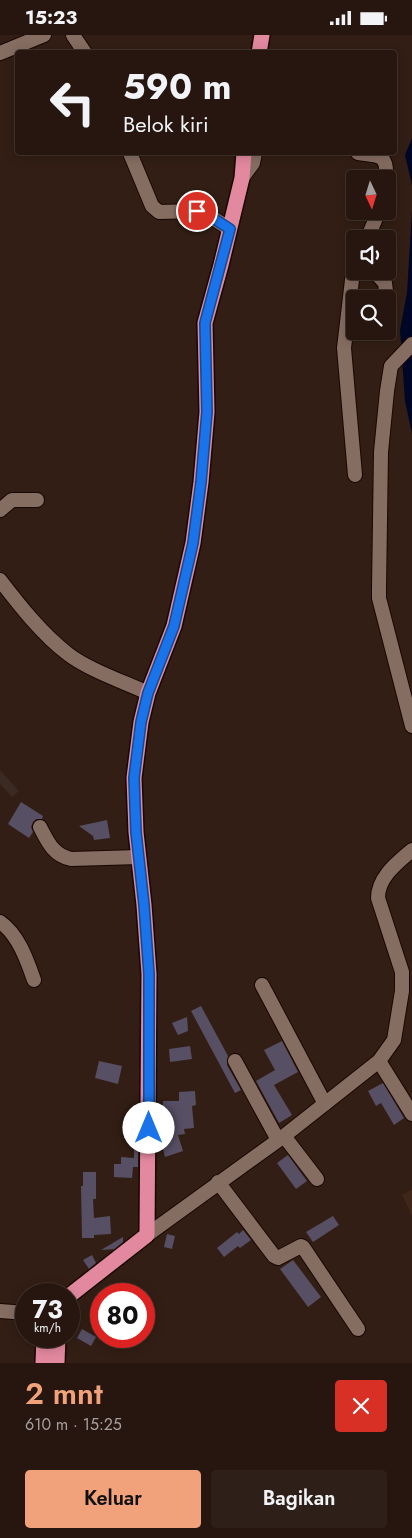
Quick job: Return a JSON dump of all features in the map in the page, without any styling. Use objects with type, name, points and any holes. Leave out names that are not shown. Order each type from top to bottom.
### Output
[{"type":"highway","points":[[260,50],[262,35]]},
{"type":"highway","points":[[80,1287],[147,1235],[149,974],[136,832],[134,778],[141,722],[148,693],[174,626],[193,543],[207,412],[205,323],[242,178],[244,155]]},
{"type":"highway","points":[[43,1363],[44,1348]]},
{"type":"highway","points":[[58,1348],[58,1363]]},
{"type":"street","points":[[0,53],[44,35]]},
{"type":"street","points":[[73,35],[83,50]]},
{"type":"street","points":[[131,155],[152,206],[159,212],[197,211],[208,215],[230,229]]},
{"type":"street","points":[[242,178],[252,163],[254,155]]},
{"type":"street","points":[[377,155],[382,157],[386,163],[386,170]]},
{"type":"street","points":[[352,280],[344,348],[355,475]]},
{"type":"street","points":[[412,344],[391,366],[386,391],[381,452],[379,589],[412,726]]},
{"type":"street","points":[[0,510],[12,500],[37,500]]},
{"type":"street","points":[[0,580],[40,628],[68,655],[96,670],[148,693]]},
{"type":"street","points":[[40,827],[54,851],[62,857],[71,859],[139,857]]},
{"type":"street","points":[[147,1235],[281,1138],[380,1061],[394,1040],[401,999],[402,972],[378,898],[378,891],[381,882],[412,850]]},
{"type":"street","points":[[0,921],[17,941],[34,980]]},
{"type":"street","points":[[262,985],[325,1104]]},
{"type":"street","points":[[235,1061],[281,1138],[317,1179]]},
{"type":"street","points":[[380,1061],[412,1114]]},
{"type":"street","points":[[218,1183],[276,1257],[303,1247],[358,1329]]},
{"type":"street","points":[[0,1311],[15,1312]]},
{"type":"shaded area","points":[[0,770],[19,791],[12,797],[0,784]]},
{"type":"shaded area","points":[[412,1189],[412,1216],[402,1195]]},
{"type":"water","points":[[412,138],[412,185],[405,155]]},
{"type":"water","points":[[412,210],[412,434],[405,401],[400,330],[407,293]]},
{"type":"building","points":[[21,802],[43,816],[42,819],[36,819],[33,822],[31,827],[33,832],[29,838],[8,824]]},
{"type":"building","points":[[107,820],[110,838],[94,840],[93,836],[79,826]]},
{"type":"building","points":[[201,1006],[228,1056],[227,1065],[241,1090],[235,1093],[191,1011]]},
{"type":"building","points":[[187,1017],[188,1031],[178,1035],[172,1023]]},
{"type":"building","points":[[282,1041],[298,1072],[274,1085],[292,1115],[279,1123],[256,1081],[275,1070],[264,1050]]},
{"type":"building","points":[[190,1046],[192,1059],[170,1062],[169,1049]]},
{"type":"building","points":[[99,1061],[122,1066],[118,1084],[95,1078]]},
{"type":"building","points":[[383,1083],[404,1118],[394,1125],[381,1103],[376,1106],[368,1091]]},
{"type":"building","points":[[195,1091],[196,1105],[192,1106],[194,1128],[184,1129],[185,1134],[178,1135],[183,1151],[165,1157],[162,1144],[164,1143],[162,1126],[163,1101],[179,1101],[179,1092]]},
{"type":"building","points":[[134,1149],[138,1149],[138,1167],[133,1167],[132,1178],[114,1177],[114,1164],[121,1164],[121,1157],[134,1158]]},
{"type":"building","points":[[288,1155],[307,1181],[296,1189],[277,1163]]},
{"type":"building","points":[[83,1172],[96,1172],[96,1199],[93,1199],[94,1218],[110,1216],[111,1234],[94,1235],[94,1238],[82,1238],[81,1186],[83,1186]]},
{"type":"building","points":[[333,1216],[339,1225],[313,1242],[306,1232]]},
{"type":"building","points":[[243,1230],[251,1240],[240,1248],[238,1246],[224,1257],[217,1248],[237,1232],[239,1234]]},
{"type":"building","points":[[167,1234],[175,1236],[172,1249],[164,1247]]},
{"type":"building","points":[[123,1237],[123,1242],[115,1249],[101,1250]]},
{"type":"building","points":[[92,1255],[96,1263],[89,1269],[83,1260]]},
{"type":"building","points":[[293,1260],[321,1297],[308,1307],[280,1269]]},
{"type":"building","points":[[82,1329],[90,1334],[90,1345],[80,1340]]},
{"type":"route","points":[[149,1128],[149,974],[136,832],[134,778],[141,722],[148,693],[174,626],[193,543],[207,412],[204,361],[205,323],[230,229],[208,215],[197,211]]}]
